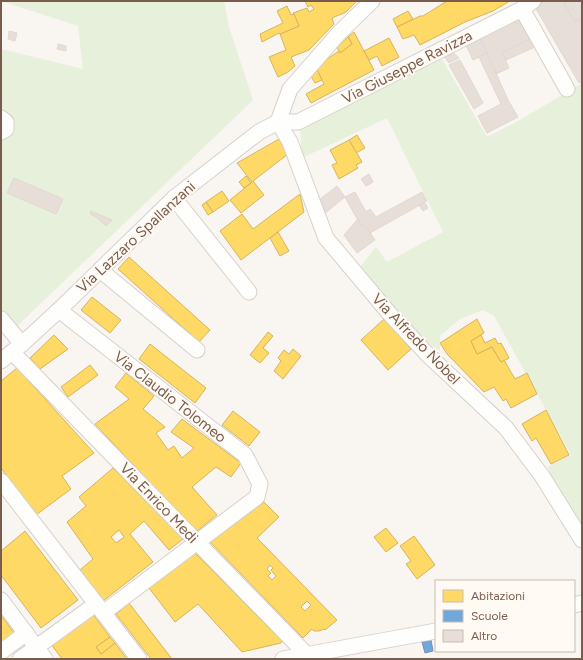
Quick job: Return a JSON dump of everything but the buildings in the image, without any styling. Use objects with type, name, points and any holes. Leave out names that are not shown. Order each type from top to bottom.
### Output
[{"type":"street","points":[[278,122],[290,89],[340,32],[372,1]]},
{"type":"street","points":[[527,5],[566,89]]},
{"type":"street","name":"Via Giuseppe Ravizza","points":[[278,122],[298,122],[527,5]]},
{"type":"street","points":[[1,118],[6,122],[6,129],[1,132]]},
{"type":"street","name":"Via Lazzaro Spallanzani","points":[[12,352],[59,310],[174,198],[259,132],[278,122]]},
{"type":"street","name":"Via Alfredo Nobel","points":[[278,122],[290,142],[326,238],[389,313],[427,354],[506,428],[542,476],[582,540]]},
{"type":"street","points":[[174,198],[249,292]]},
{"type":"street","points":[[100,270],[197,350]]},
{"type":"street","name":"Via Claudio Tolomeo","points":[[59,310],[245,455],[260,484],[257,497],[197,542]]},
{"type":"street","name":"Via Enrico Medi","points":[[1,319],[12,352],[306,654]]},
{"type":"street","points":[[1,481],[139,659]]},
{"type":"street","points":[[20,659],[41,653],[100,608],[197,542]]},
{"type":"street","points":[[1,600],[41,653]]},
{"type":"street","points":[[283,659],[435,631]]},
{"type":"street","points":[[1,652],[26,633]]},
{"type":"green space","points":[[1,1],[224,1],[229,27],[253,100],[15,328],[1,311],[1,136],[14,124],[1,112],[1,49],[83,69],[78,26]]},
{"type":"green space","points":[[442,59],[487,137],[520,120],[582,83],[582,529],[551,475],[548,467],[571,455],[494,316],[483,310],[460,319],[440,336],[440,351],[414,333],[360,267],[376,247],[387,262],[443,232],[387,118],[302,158],[300,125]]}]
